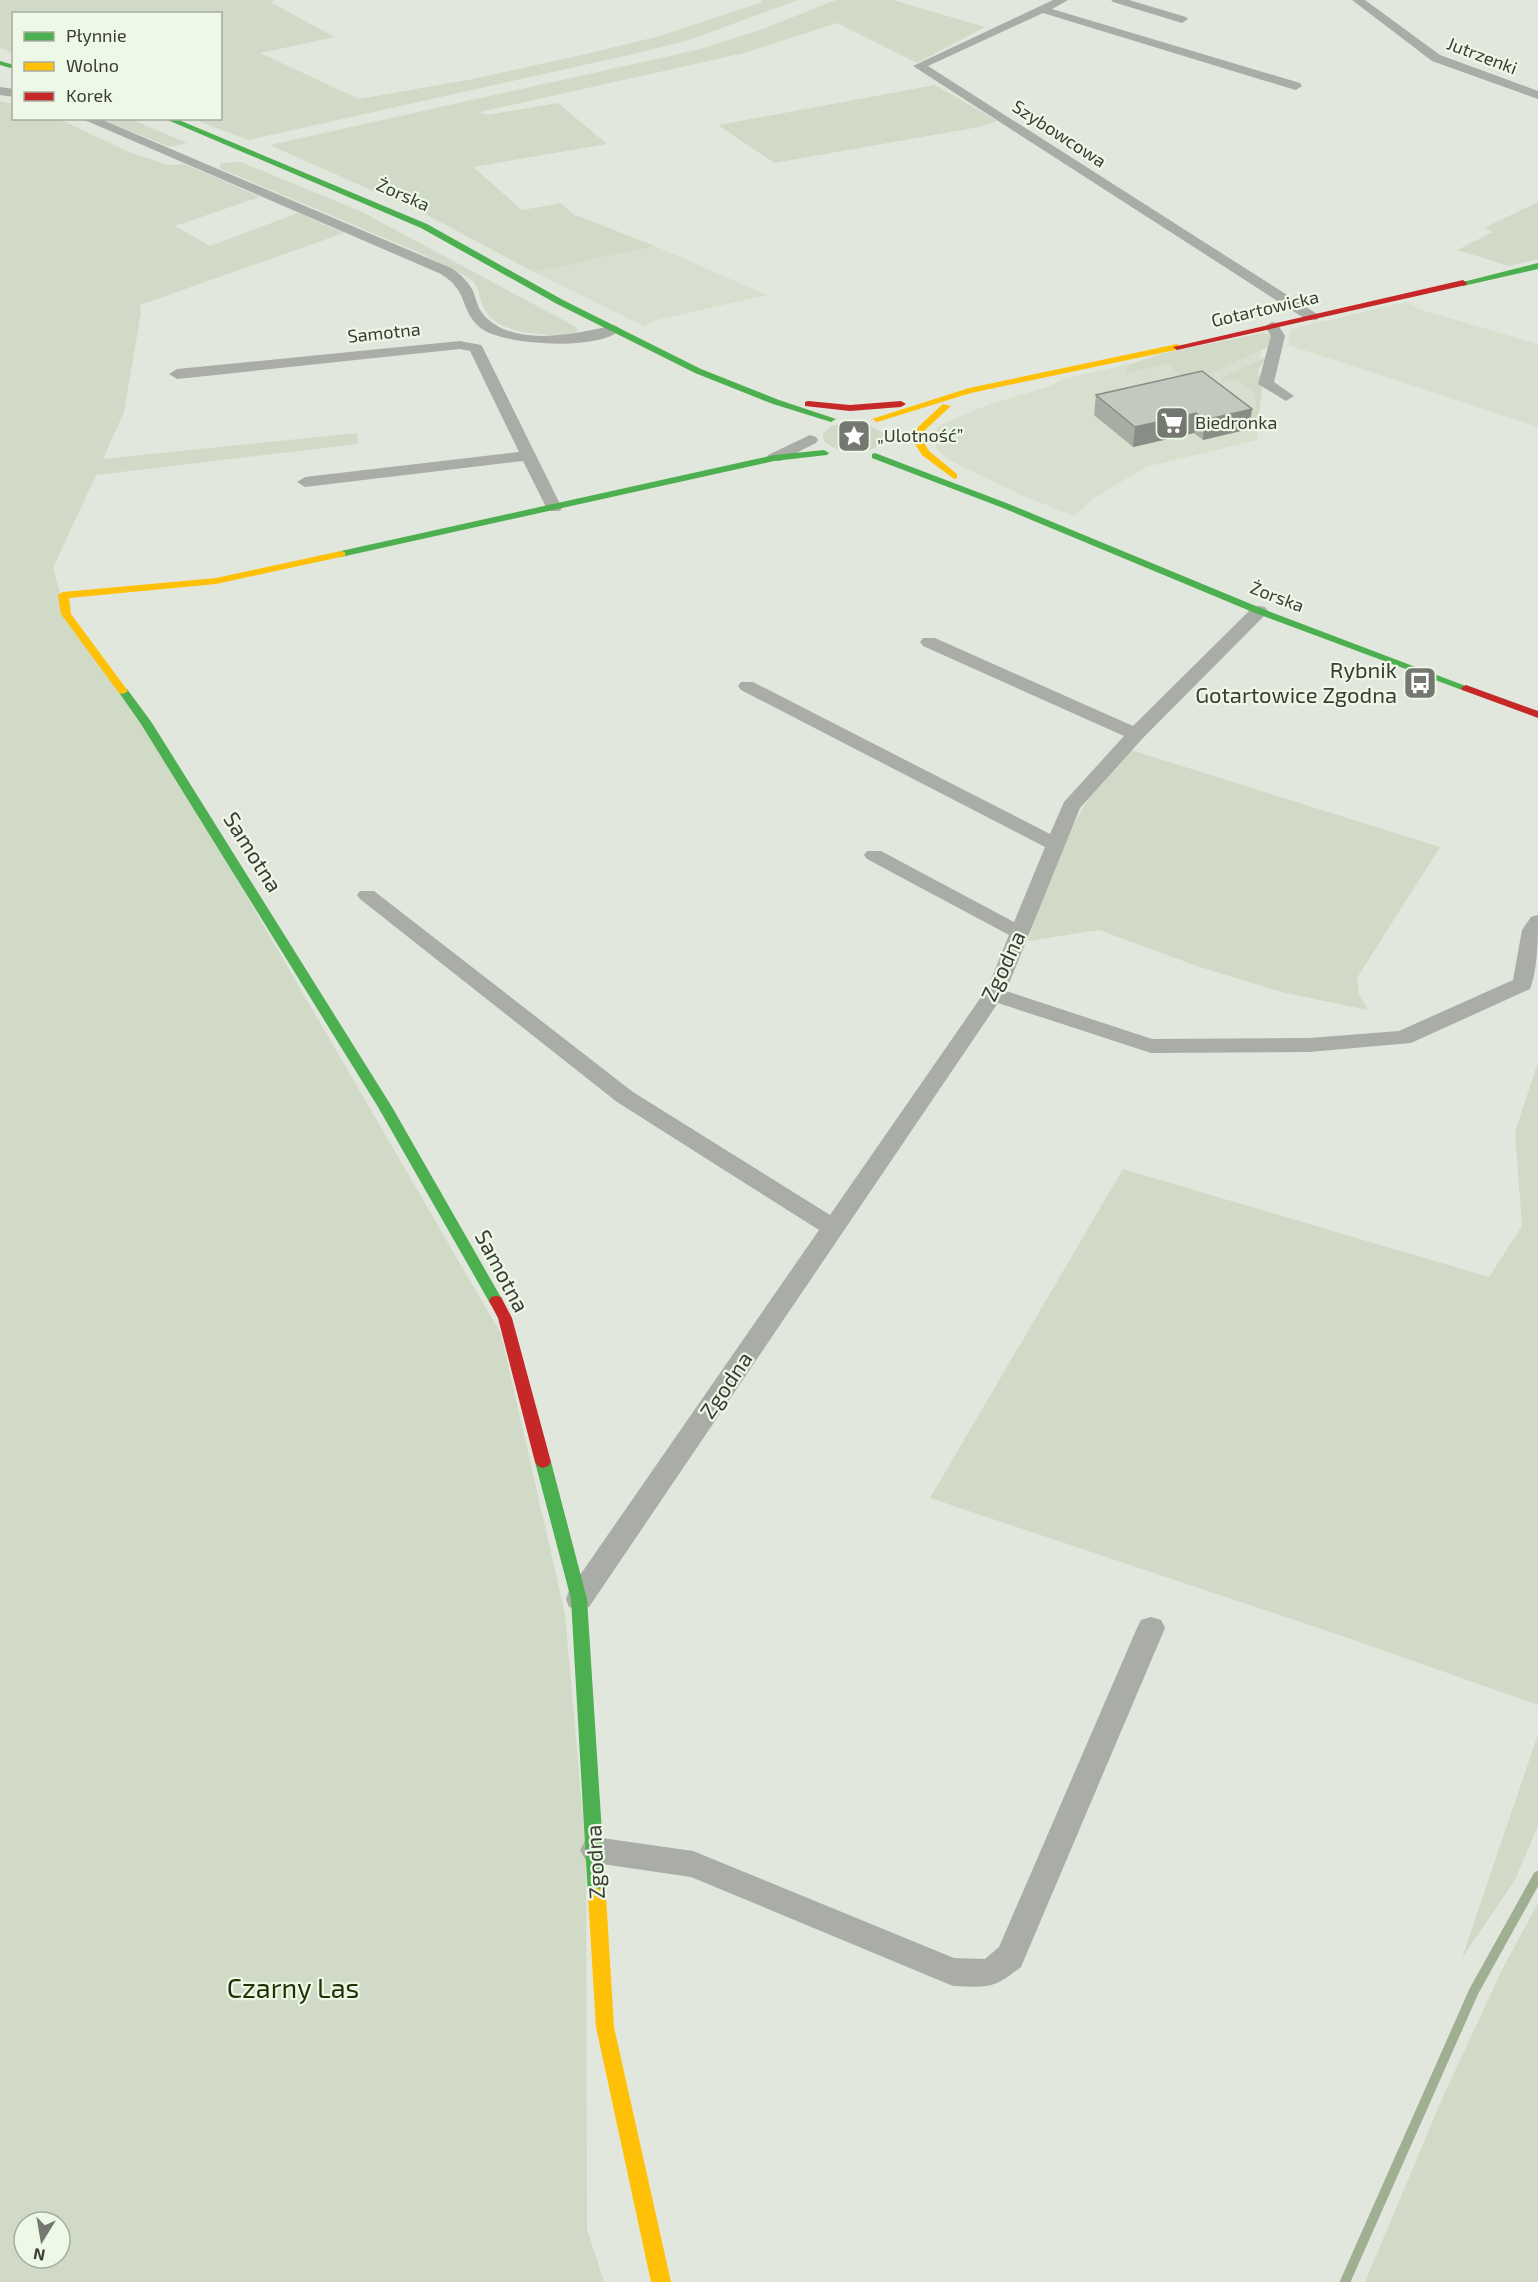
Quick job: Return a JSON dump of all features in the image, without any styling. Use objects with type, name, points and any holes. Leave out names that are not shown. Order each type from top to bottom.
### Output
[{"type":"street","name":"Szybowcowa","points":[[1062,0],[919,66],[1312,317]]},
{"type":"street","points":[[1117,0],[1182,19]]},
{"type":"street","name":"Jutrzenki","points":[[1359,0],[1436,58],[1538,95]]},
{"type":"street","points":[[1041,9],[1296,87]]},
{"type":"street","points":[[91,120],[446,271],[466,288],[477,317],[499,331],[535,339],[561,340],[595,336],[614,329]]},
{"type":"street","name":"Żorska","points":[[171,120],[424,226],[560,302],[672,359],[741,389],[831,419]]},
{"type":"street","name":"Gotartowicka","points":[[877,419],[1000,386],[1538,266]]},
{"type":"street","points":[[1272,326],[1278,336],[1266,384],[1286,396]]},
{"type":"street","name":"Samotna","points":[[177,374],[460,345],[476,348],[554,508]]},
{"type":"street","name":"Żorska","points":[[672,359],[718,387],[788,417],[831,455]]},
{"type":"street","points":[[741,389],[817,406],[850,408],[948,401]]},
{"type":"street","points":[[948,401],[921,429],[918,441],[925,453],[959,480]]},
{"type":"street","name":"Gotartowicka","points":[[877,419],[899,428],[948,401]]},
{"type":"street","points":[[811,435],[819,424],[831,419],[854,416],[877,419]]},
{"type":"street","name":"Samotna","points":[[774,458],[811,435]]},
{"type":"street","points":[[860,458],[875,456],[892,449]]},
{"type":"street","name":"Żorska","points":[[908,454],[1006,507]]},
{"type":"street","name":"Samotna","points":[[579,1599],[505,1318],[385,1107],[146,723],[66,614],[63,595],[216,581],[774,458],[831,455]]},
{"type":"street","points":[[305,482],[528,456]]},
{"type":"street","name":"Żorska","points":[[875,456],[1259,611],[1538,715]]},
{"type":"street","name":"Zgodna","points":[[661,2282],[605,2027],[579,1599],[993,994],[1071,806],[1137,734],[1259,611]]},
{"type":"street","points":[[929,642],[1137,734]]},
{"type":"street","points":[[747,686],[1055,844]]},
{"type":"street","points":[[874,855],[1020,933]]},
{"type":"street","points":[[367,895],[625,1097],[833,1228]]},
{"type":"street","points":[[993,994],[1151,1046],[1309,1045],[1403,1038],[1523,984],[1532,930],[1538,921]]},
{"type":"street","points":[[595,1850],[693,1864],[953,1972],[990,1973],[1010,1957],[1151,1628]]},
{"type":"shaded area","points":[[655,246],[767,295],[653,321],[645,327],[534,272]]},
{"type":"shaded area","points":[[1406,302],[1419,309],[1538,344],[1538,427],[1288,345],[1291,329]]},
{"type":"shaded area","points":[[1263,333],[1258,382],[1257,440],[1146,467],[1094,498],[1074,516],[1021,495],[951,461],[937,449],[933,434],[940,425],[987,405],[1047,387],[1064,379]]},
{"type":"green space","points":[[0,0],[275,0],[270,2],[335,37],[260,53],[359,99],[473,79],[656,37],[763,2],[760,0],[798,0],[689,40],[248,140],[196,120],[222,120],[222,12],[12,12],[12,53],[0,48]]},
{"type":"green space","points":[[836,0],[893,0],[985,27],[917,63],[837,23],[744,53],[480,112],[487,115],[558,103],[607,144],[473,167],[522,210],[561,203],[573,214],[655,246],[534,272],[427,215],[270,145],[697,50],[763,29]]},
{"type":"green space","points":[[935,85],[997,121],[979,127],[774,163],[718,125]]},
{"type":"green space","name":"Czarny Las","points":[[0,101],[12,104],[12,120],[61,120],[129,152],[168,165],[184,164],[260,197],[175,226],[210,246],[298,213],[344,233],[140,305],[141,313],[124,412],[103,459],[357,433],[358,444],[96,475],[53,568],[66,614],[146,723],[501,1334],[565,1614],[586,1852],[587,2229],[604,2282],[0,2282]]},
{"type":"green space","points":[[103,120],[133,120],[187,143],[170,147]]},
{"type":"green space","points":[[241,162],[362,212],[578,328],[576,334],[538,334],[510,329],[489,316],[477,287],[469,278],[418,252],[219,168],[221,163]]},
{"type":"green space","points":[[1538,202],[1538,259],[1509,266],[1457,250],[1493,232],[1484,228]]},
{"type":"green space","points":[[1263,333],[1271,334],[1270,346],[1213,372],[1184,378],[1166,363],[1125,374],[1128,365],[1164,353]]},
{"type":"green space","points":[[1268,356],[1259,368],[1258,375],[1263,380],[1257,430],[1249,429],[1233,416],[1257,409],[1254,393],[1237,380],[1225,381],[1221,378]]},
{"type":"green space","points":[[853,422],[868,424],[883,433],[884,440],[871,449],[854,452],[837,449],[824,441],[823,433],[831,426]]},
{"type":"green space","points":[[1131,750],[1440,847],[1357,978],[1359,994],[1368,1010],[1281,992],[1197,966],[1099,930],[1028,941],[1058,858],[1078,817],[1102,780]]},
{"type":"green space","points":[[1538,1062],[1538,1705],[1351,1639],[930,1498],[1123,1169],[1489,1277],[1522,1226],[1515,1132]]},
{"type":"green space","points":[[1538,1734],[1538,1826],[1515,1880],[1462,1958]]},
{"type":"green space","points":[[1538,1903],[1538,2282],[1365,2282],[1442,2099],[1502,1970]]},
{"type":"building","points":[[1202,371],[1252,409],[1205,420],[1196,413],[1135,427],[1096,395]]},
{"type":"waterway","points":[[1345,2282],[1474,1991],[1538,1876]]},
{"type":"traffic: fast","points":[[0,63],[12,66]]},
{"type":"traffic: fast","points":[[171,120],[424,226],[560,302],[698,371],[776,402],[831,419]]},
{"type":"traffic: fast","points":[[1463,283],[1538,266]]},
{"type":"traffic: fast","points":[[341,554],[774,458],[824,453]]},
{"type":"traffic: fast","points":[[875,456],[1006,506],[1259,611],[1466,688]]},
{"type":"traffic: fast","points":[[123,691],[146,723],[385,1107],[496,1301]]},
{"type":"traffic: fast","points":[[543,1462],[579,1599],[597,1896]]},
{"type":"traffic: slow","points":[[877,419],[969,391],[1177,347]]},
{"type":"traffic: slow","points":[[946,406],[921,429],[918,441],[925,453],[954,476]]},
{"type":"traffic: slow","points":[[123,691],[66,614],[63,595],[216,581],[341,554]]},
{"type":"traffic: slow","points":[[597,1896],[605,2027],[661,2282]]},
{"type":"traffic: jam","points":[[1177,347],[1463,283]]},
{"type":"traffic: jam","points":[[808,404],[850,408],[901,404]]},
{"type":"traffic: jam","points":[[1466,688],[1538,715]]},
{"type":"traffic: jam","points":[[496,1301],[505,1318],[543,1462]]},
{"type":"place","name":"Biedronka","points":[[1172,423]]},
{"type":"place","name":"„Ulotność”","points":[[854,436]]},
{"type":"place","name":"Rybnik Gotartowice Zgodna","points":[[1420,683]]}]
